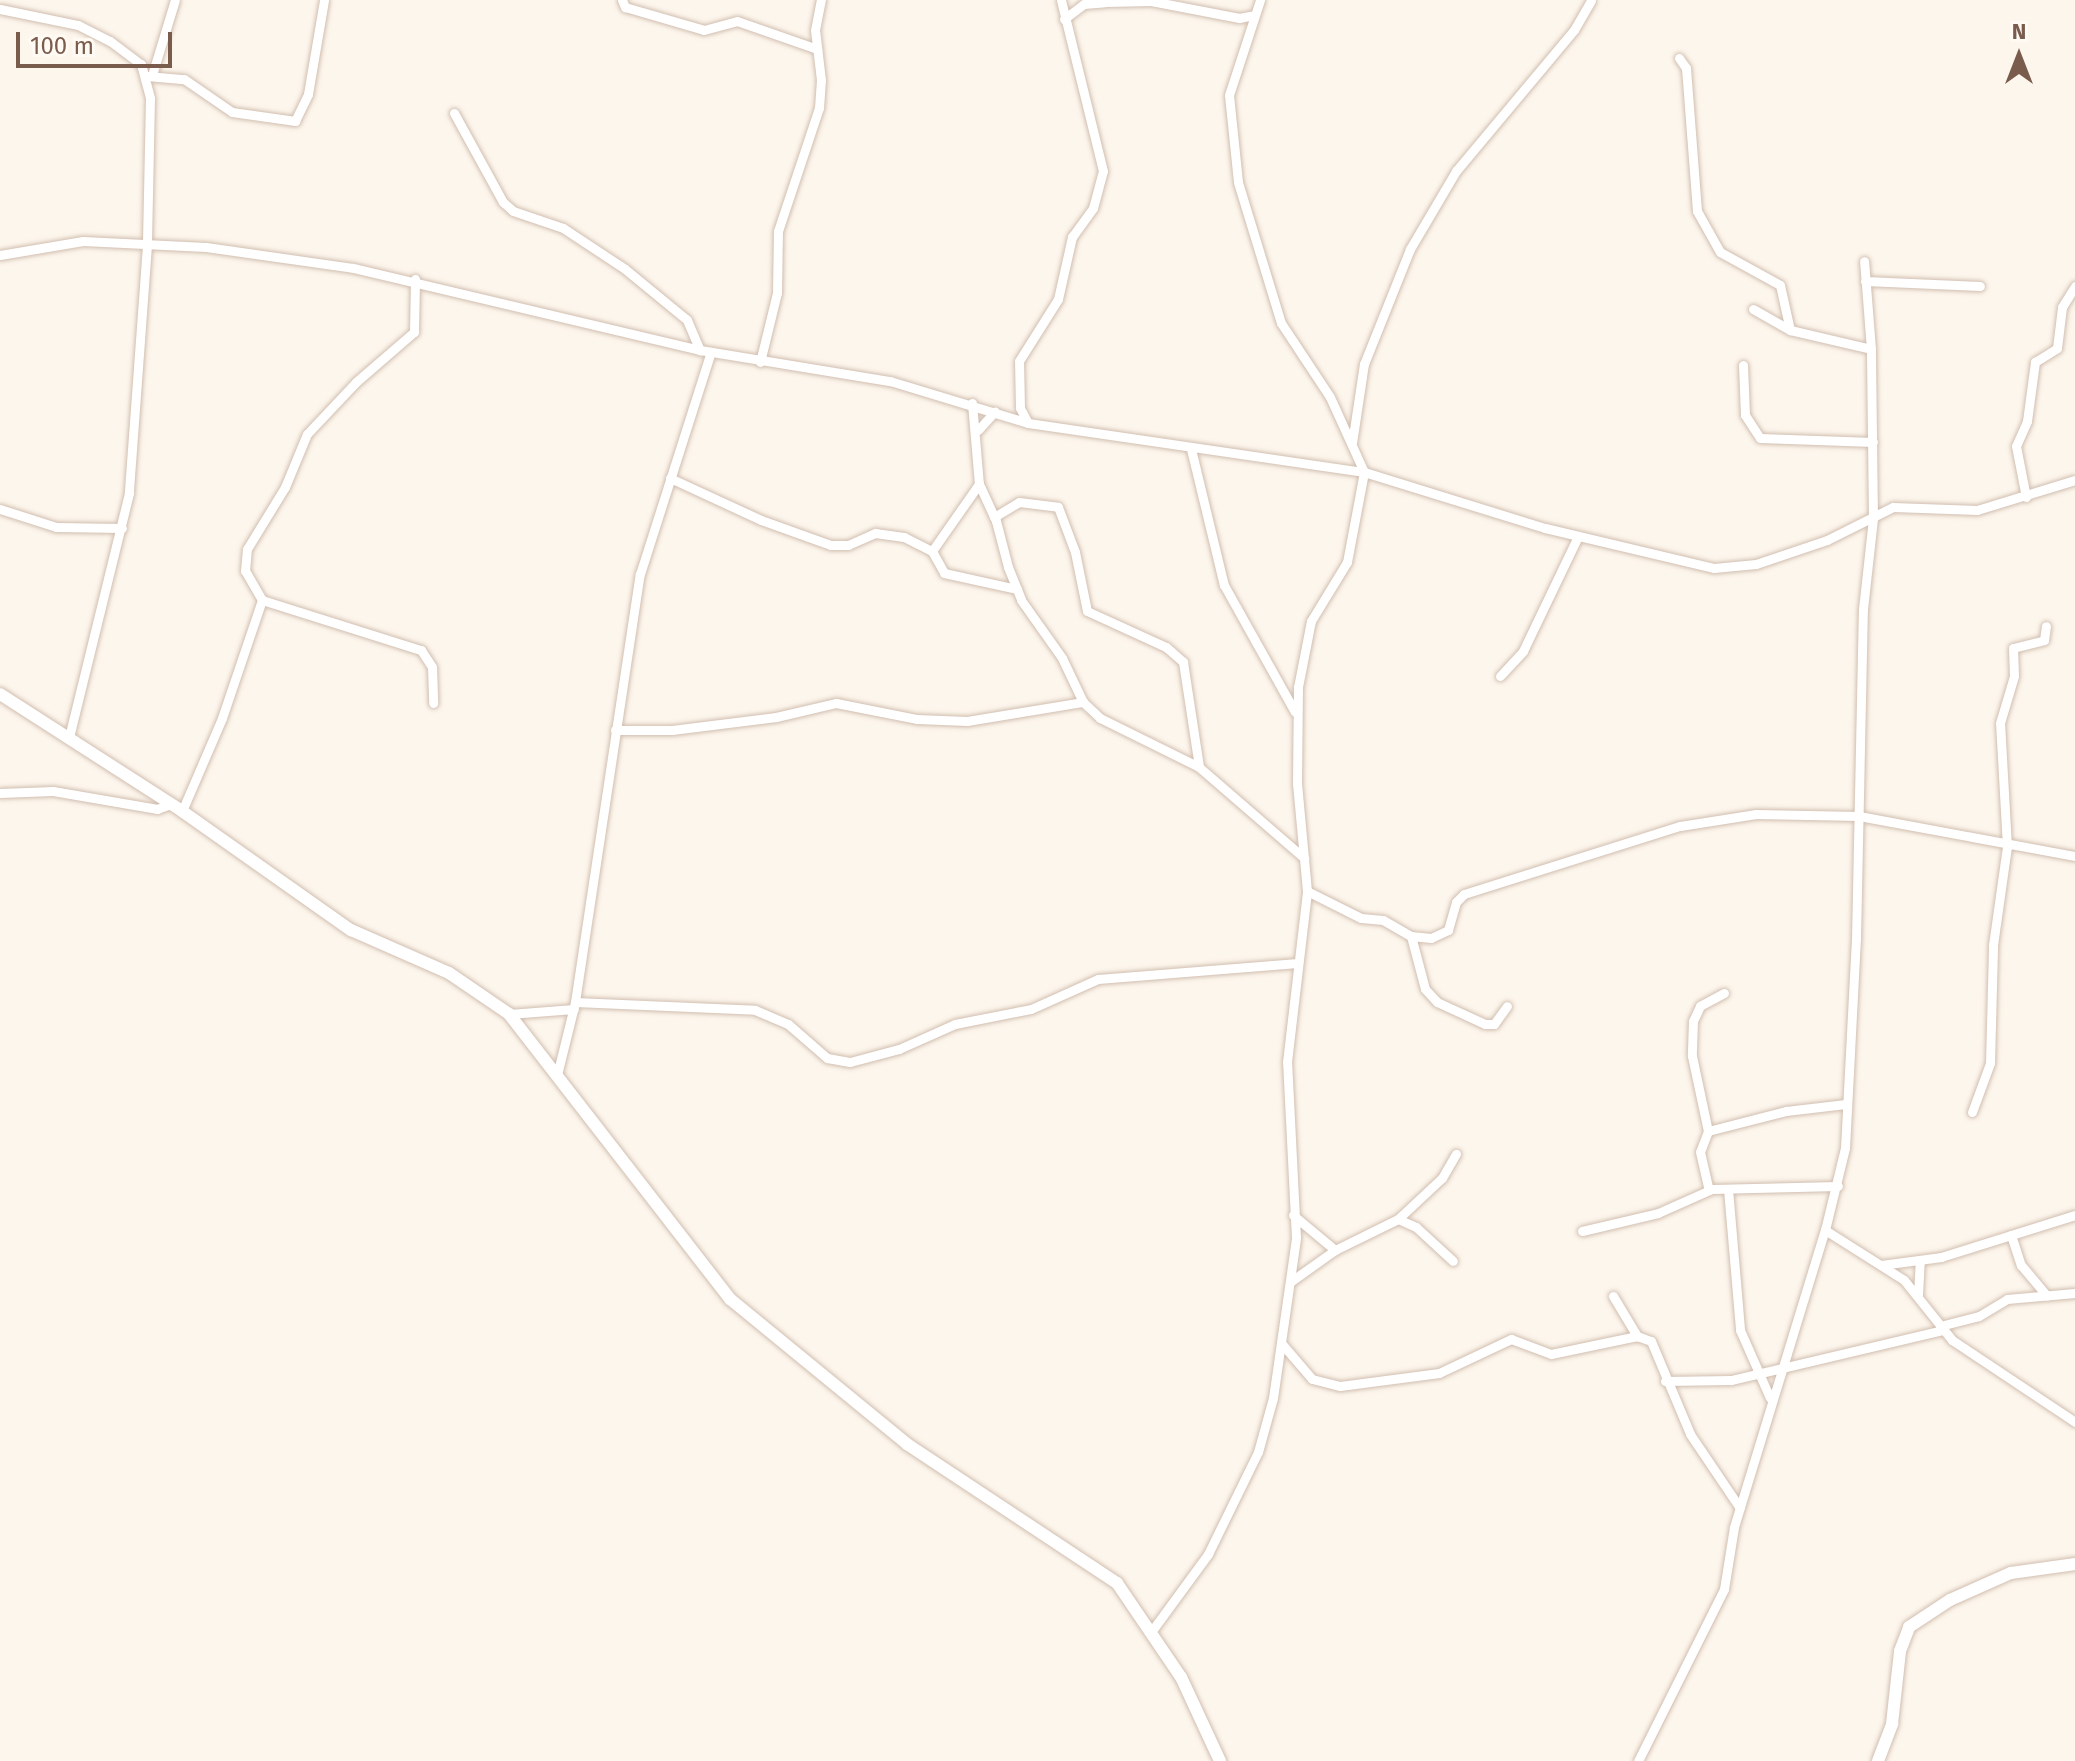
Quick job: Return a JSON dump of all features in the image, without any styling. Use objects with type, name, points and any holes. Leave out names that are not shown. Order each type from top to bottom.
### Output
[{"type":"street","points":[[69,737],[122,528],[138,407],[147,245],[150,75],[175,0]]},
{"type":"street","points":[[0,9],[94,32],[124,50],[150,75],[184,79],[232,112],[295,121],[308,94],[324,0]]},
{"type":"street","points":[[622,0],[625,7],[704,30],[737,21],[817,49]]},
{"type":"street","points":[[760,362],[777,293],[781,221],[819,108],[817,49],[821,0]]},
{"type":"street","points":[[1028,423],[1020,408],[1019,361],[1058,299],[1072,237],[1093,208],[1103,171],[1061,0]]},
{"type":"street","points":[[1151,1632],[1208,1554],[1258,1452],[1282,1344],[1290,1282],[1293,1215],[1287,1062],[1307,891],[1297,715],[1311,621],[1347,562],[1364,472],[1330,397],[1281,323],[1238,182],[1229,95],[1260,0]]},
{"type":"street","points":[[1352,444],[1364,364],[1410,249],[1456,171],[1574,30],[1591,0]]},
{"type":"street","points":[[1064,19],[1086,1],[1151,1],[1239,18],[1254,15]]},
{"type":"street","points":[[1239,18],[1250,29]]},
{"type":"street","points":[[1679,58],[1686,68],[1697,211],[1720,252],[1780,285],[1790,330]]},
{"type":"street","points":[[454,113],[503,202],[513,211],[563,228],[625,269],[687,320],[700,350]]},
{"type":"street","points":[[0,255],[83,241],[206,247],[415,279],[700,350],[890,381],[972,403],[1028,423],[1364,472],[1677,563],[1733,568],[1827,540],[1901,506],[1965,511],[2026,497],[2075,480]]},
{"type":"street","points":[[1638,1761],[1724,1589],[1740,1508],[1838,1186],[1846,1104],[1859,816],[1863,609],[1873,519],[1871,349],[1864,261]]},
{"type":"street","points":[[415,279],[414,332],[356,382],[307,434],[285,487],[247,549],[245,571],[262,600],[421,650],[432,667],[433,703]]},
{"type":"street","points":[[1865,281],[1980,286]]},
{"type":"street","points":[[2026,497],[2016,455],[2027,421],[2035,362],[2060,344],[2061,312],[2075,286]]},
{"type":"street","points":[[1753,309],[1790,330],[1871,349]]},
{"type":"street","points":[[557,1075],[575,1006],[640,574],[711,352]]},
{"type":"street","points":[[1743,365],[1745,415],[1760,438],[1873,442]]},
{"type":"street","points":[[972,403],[978,430],[979,484],[994,517],[1017,589],[1083,702],[1100,718],[1199,767],[1304,858]]},
{"type":"street","points":[[978,430],[995,411]]},
{"type":"street","points":[[1191,449],[1224,585],[1297,715]]},
{"type":"street","points":[[670,478],[761,520],[831,545],[891,533],[932,551],[944,573],[1017,589]]},
{"type":"street","points":[[932,551],[979,484]]},
{"type":"street","points":[[994,517],[1019,502],[1058,507],[1075,552],[1087,611],[1166,647],[1183,662],[1199,767]]},
{"type":"street","points":[[0,509],[56,527],[122,528]]},
{"type":"street","points":[[1500,676],[1523,651],[1578,536]]},
{"type":"street","points":[[176,807],[222,718],[262,600]]},
{"type":"street","points":[[1972,1112],[1990,1063],[1993,945],[2007,847],[2000,723],[2014,676],[2012,652],[2044,640],[2046,626]]},
{"type":"street","points":[[0,694],[176,807],[351,930],[449,973],[509,1014],[730,1299],[907,1444],[1117,1583],[1181,1677],[1220,1761]]},
{"type":"street","points":[[615,730],[672,730],[776,717],[836,703],[936,721],[1083,702]]},
{"type":"street","points":[[0,793],[53,791],[157,809],[176,807]]},
{"type":"street","points":[[1307,891],[1411,936],[1431,938],[1448,930],[1456,902],[1464,894],[1680,826],[1756,814],[1859,816],[2007,847],[2075,856]]},
{"type":"street","points":[[1411,936],[1425,989],[1437,1002],[1485,1024],[1494,1024],[1507,1006]]},
{"type":"street","points":[[509,1014],[575,1006],[755,1010],[788,1024],[827,1058],[850,1062],[899,1049],[955,1024],[1031,1009],[1098,979],[1297,963]]},
{"type":"street","points":[[1709,1190],[1700,1152],[1708,1131],[1692,1056],[1693,1021],[1700,1006],[1724,993]]},
{"type":"street","points":[[1708,1131],[1786,1111],[1846,1104]]},
{"type":"street","points":[[1290,1282],[1335,1250],[1398,1219],[1442,1178],[1456,1154]]},
{"type":"street","points":[[1582,1231],[1658,1213],[1709,1190],[1838,1186]]},
{"type":"street","points":[[1728,1189],[1740,1330],[1761,1369],[1771,1401]]},
{"type":"street","points":[[1293,1215],[1335,1250]]},
{"type":"street","points":[[1881,1265],[1920,1260],[2075,1215]]},
{"type":"street","points":[[1398,1219],[1416,1227],[1453,1261]]},
{"type":"street","points":[[1825,1230],[1881,1265],[1918,1295],[1941,1328],[2015,1386],[2075,1422]]},
{"type":"street","points":[[2011,1235],[2021,1265],[2047,1296]]},
{"type":"street","points":[[1918,1295],[1920,1260]]},
{"type":"street","points":[[1665,1381],[1731,1380],[1761,1369],[1941,1328],[1979,1316],[2007,1299],[2075,1293]]},
{"type":"street","points":[[1613,1296],[1637,1336],[1657,1347],[1665,1381],[1697,1446],[1740,1508]]},
{"type":"street","points":[[1282,1344],[1312,1379],[1340,1386],[1439,1373],[1511,1339],[1551,1354],[1637,1336]]},
{"type":"street","points":[[1878,1761],[1892,1724],[1900,1651],[1909,1627],[1950,1600],[2011,1573],[2075,1564]]}]
